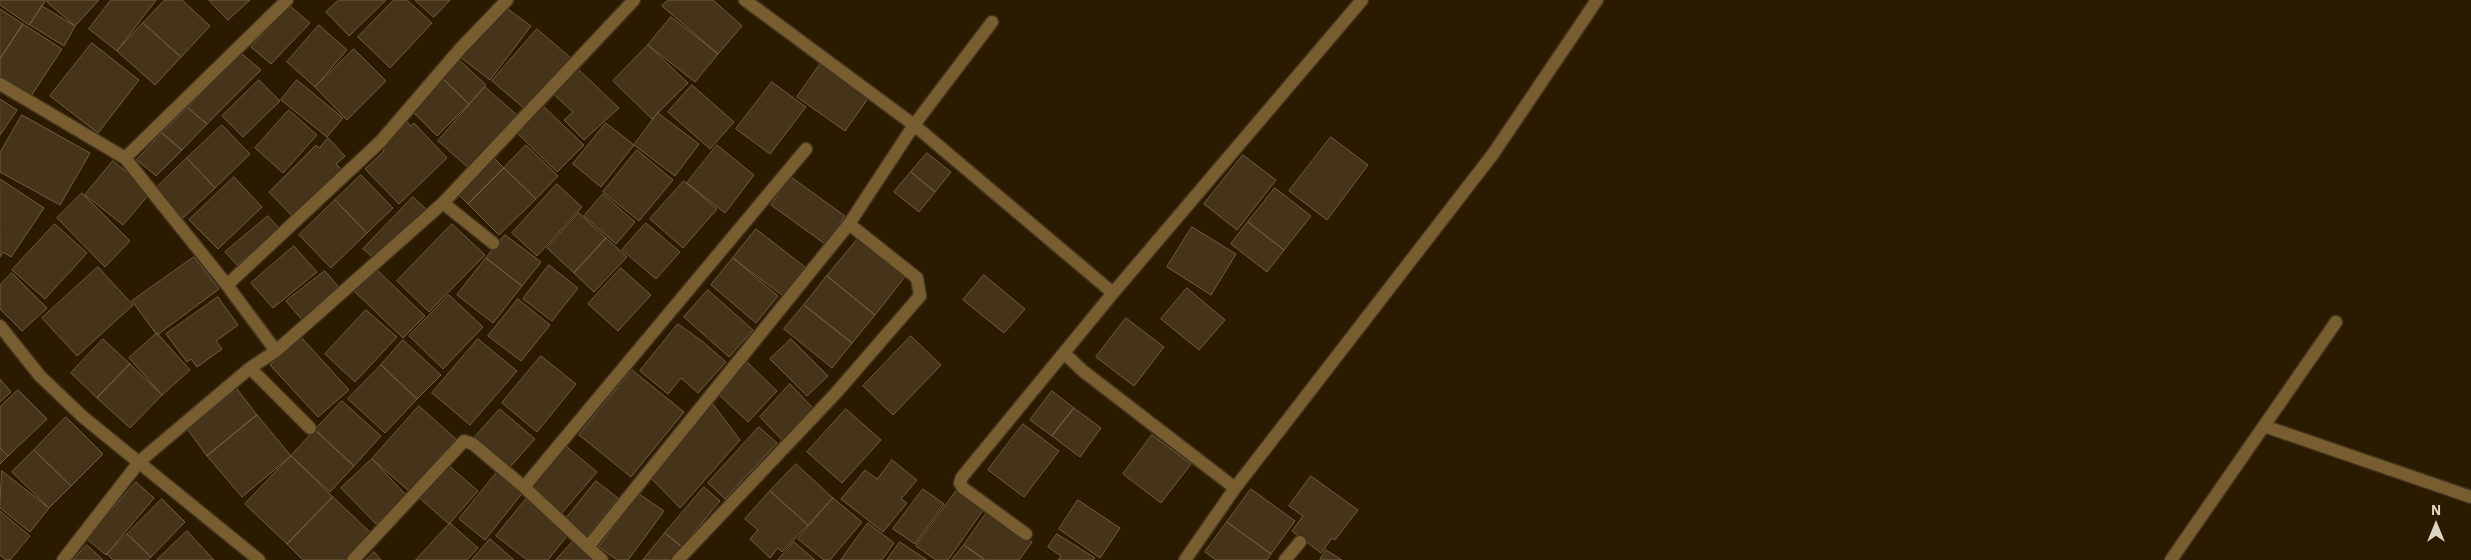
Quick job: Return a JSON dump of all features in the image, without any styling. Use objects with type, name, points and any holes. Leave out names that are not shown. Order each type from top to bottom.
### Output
[{"type":"street","points":[[124,158],[287,0]]},
{"type":"street","points":[[227,285],[381,141],[461,48],[507,0]]},
{"type":"street","points":[[63,560],[140,461],[250,368],[276,351],[443,203],[634,0]]},
{"type":"street","points":[[745,0],[914,125],[1113,294]]},
{"type":"street","points":[[1026,534],[962,488],[961,480],[1113,294],[1362,0]]},
{"type":"street","points":[[1185,560],[1235,488],[1493,154],[1597,0]]},
{"type":"street","points":[[588,547],[849,224],[914,125],[992,22]]},
{"type":"street","points":[[0,84],[124,158],[227,285],[276,351]]},
{"type":"street","points":[[524,487],[806,149]]},
{"type":"street","points":[[443,203],[493,243]]},
{"type":"street","points":[[678,560],[836,393],[920,296],[917,278],[849,224]]},
{"type":"street","points":[[2171,560],[2336,322]]},
{"type":"street","points":[[0,326],[40,376],[83,417],[140,461],[259,560]]},
{"type":"street","points":[[1064,353],[1082,371],[1235,488]]},
{"type":"street","points":[[250,368],[310,428]]},
{"type":"street","points":[[2264,426],[2471,497]]},
{"type":"street","points":[[353,560],[464,441],[473,444],[524,487],[602,560]]},
{"type":"street","points":[[1285,560],[1300,542]]},
{"type":"building","points":[[0,0],[46,0],[29,25],[0,5]]},
{"type":"building","points":[[48,0],[99,0],[75,26],[47,2]]},
{"type":"building","points":[[111,0],[156,0],[117,51],[89,29]]},
{"type":"building","points":[[165,0],[182,0],[210,26],[181,57],[143,23]]},
{"type":"building","points":[[209,0],[250,0],[228,20]]},
{"type":"building","points":[[339,0],[386,0],[349,36],[326,12]]},
{"type":"building","points":[[394,0],[407,0],[432,23],[390,68],[358,37]]},
{"type":"building","points":[[415,0],[450,0],[434,17]]},
{"type":"building","points":[[668,0],[713,0],[742,26],[718,54],[662,6]]},
{"type":"building","points":[[42,6],[75,26],[64,46],[30,25]]},
{"type":"building","points":[[290,6],[310,23],[271,64],[251,47]]},
{"type":"building","points":[[505,7],[531,26],[490,80],[460,57]]},
{"type":"building","points":[[0,9],[23,24],[0,59]]},
{"type":"building","points":[[671,17],[718,54],[695,82],[648,45]]},
{"type":"building","points":[[143,23],[181,57],[155,85],[117,51]]},
{"type":"building","points":[[23,24],[62,49],[31,96],[0,76],[0,59]]},
{"type":"building","points":[[319,25],[347,50],[315,87],[287,62]]},
{"type":"building","points":[[537,29],[571,58],[526,110],[492,81]]},
{"type":"building","points":[[92,43],[139,80],[98,133],[50,96]]},
{"type":"building","points":[[648,45],[688,83],[652,119],[613,81]]},
{"type":"building","points":[[354,49],[386,81],[347,120],[315,87]]},
{"type":"building","points":[[241,53],[261,70],[207,124],[188,108]]},
{"type":"building","points":[[455,56],[486,85],[469,104],[440,76]]},
{"type":"building","points":[[821,63],[869,97],[845,131],[797,97]]},
{"type":"building","points":[[575,66],[619,108],[584,140],[564,120],[573,112],[550,91]]},
{"type":"building","points":[[440,76],[469,104],[437,136],[411,110]]},
{"type":"building","points":[[259,80],[280,101],[243,137],[222,116]]},
{"type":"building","points":[[297,80],[343,118],[327,137],[281,100]]},
{"type":"building","points":[[772,82],[806,107],[770,154],[736,129]]},
{"type":"building","points":[[692,85],[734,122],[710,149],[668,112]]},
{"type":"building","points":[[485,87],[517,115],[470,169],[438,141]]},
{"type":"building","points":[[0,99],[17,110],[0,135]]},
{"type":"building","points":[[541,104],[584,145],[557,172],[514,130]]},
{"type":"building","points":[[188,108],[207,124],[182,150],[162,133]]},
{"type":"building","points":[[289,110],[317,135],[283,173],[255,148]]},
{"type":"building","points":[[658,113],[699,144],[675,176],[634,145]]},
{"type":"building","points":[[22,115],[90,153],[60,205],[0,172],[0,153]]},
{"type":"building","points":[[407,121],[410,126],[414,123],[447,158],[399,204],[365,169],[384,151],[381,146]]},
{"type":"building","points":[[606,123],[634,145],[601,187],[573,164]]},
{"type":"building","points":[[222,125],[250,154],[215,188],[187,158]]},
{"type":"building","points":[[162,133],[182,150],[156,176],[137,160]]},
{"type":"building","points":[[1331,137],[1368,165],[1327,220],[1289,191]]},
{"type":"building","points":[[328,138],[345,156],[336,164],[343,171],[295,219],[269,192],[316,145],[319,148]]},
{"type":"building","points":[[526,145],[558,176],[536,199],[504,168]]},
{"type":"building","points":[[717,145],[754,175],[725,213],[687,183]]},
{"type":"building","points":[[637,150],[673,180],[639,221],[603,192]]},
{"type":"building","points":[[927,153],[951,172],[935,192],[911,172]]},
{"type":"building","points":[[1243,155],[1276,180],[1237,230],[1204,204]]},
{"type":"building","points":[[493,157],[504,168],[468,204],[457,193]]},
{"type":"building","points":[[187,158],[215,188],[183,218],[155,189]]},
{"type":"building","points":[[113,161],[151,192],[123,225],[85,195]]},
{"type":"building","points":[[504,168],[536,199],[499,235],[468,204]]},
{"type":"building","points":[[911,172],[935,192],[919,212],[894,192]]},
{"type":"building","points":[[361,175],[393,208],[367,233],[335,200]]},
{"type":"building","points":[[234,177],[262,207],[218,249],[189,220]]},
{"type":"building","points":[[791,177],[845,216],[825,244],[771,205]]},
{"type":"building","points":[[0,179],[44,208],[11,257],[3,252],[0,257]]},
{"type":"building","points":[[684,181],[717,209],[683,248],[650,219]]},
{"type":"building","points":[[557,184],[582,207],[537,256],[512,233]]},
{"type":"building","points":[[1275,188],[1311,216],[1284,250],[1248,222]]},
{"type":"building","points":[[82,193],[130,241],[105,267],[57,218]]},
{"type":"building","points":[[603,194],[635,222],[616,244],[584,216]]},
{"type":"building","points":[[413,197],[426,209],[376,260],[363,249]]},
{"type":"building","points":[[335,200],[367,233],[331,268],[299,235]]},
{"type":"building","points":[[579,213],[606,238],[574,273],[547,248]]},
{"type":"building","points":[[268,216],[280,229],[237,265],[225,252]]},
{"type":"building","points":[[1248,222],[1284,250],[1267,272],[1231,244]]},
{"type":"building","points":[[646,223],[680,252],[656,279],[622,250]]},
{"type":"building","points":[[55,224],[87,253],[45,299],[12,270]]},
{"type":"building","points":[[452,224],[485,255],[429,312],[397,281]]},
{"type":"building","points":[[1192,227],[1236,254],[1211,295],[1167,267]]},
{"type":"building","points":[[756,229],[805,267],[783,296],[733,258]]},
{"type":"building","points":[[505,235],[541,262],[522,286],[486,258]]},
{"type":"building","points":[[861,235],[908,273],[875,315],[827,276]]},
{"type":"building","points":[[606,238],[627,257],[594,292],[574,273]]},
{"type":"building","points":[[294,246],[317,272],[273,308],[251,283]]},
{"type":"building","points":[[194,257],[219,289],[157,335],[132,301]]},
{"type":"building","points":[[486,258],[522,286],[493,323],[457,295]]},
{"type":"building","points":[[733,258],[778,296],[756,323],[711,285]]},
{"type":"building","points":[[549,265],[578,288],[552,321],[523,299]]},
{"type":"building","points":[[98,267],[133,305],[77,356],[42,318]]},
{"type":"building","points":[[375,268],[425,316],[403,338],[354,291]]},
{"type":"building","points":[[621,268],[651,295],[618,331],[588,304]]},
{"type":"building","points":[[325,271],[342,291],[303,321],[286,301]]},
{"type":"building","points":[[12,273],[47,308],[22,331],[0,309],[0,285]]},
{"type":"building","points":[[984,275],[1025,309],[1004,333],[963,300]]},
{"type":"building","points":[[827,276],[875,315],[852,343],[804,305]]},
{"type":"building","points":[[1187,288],[1225,320],[1199,350],[1161,319]]},
{"type":"building","points":[[708,290],[753,330],[729,357],[684,317]]},
{"type":"building","points":[[449,295],[483,327],[443,369],[409,336]]},
{"type":"building","points":[[218,297],[238,325],[216,341],[222,349],[197,367],[191,359],[187,362],[166,334]]},
{"type":"building","points":[[518,299],[550,325],[521,361],[488,336]]},
{"type":"building","points":[[804,305],[852,343],[832,368],[784,329]]},
{"type":"building","points":[[366,310],[397,337],[355,382],[325,354]]},
{"type":"building","points":[[1126,318],[1164,347],[1134,386],[1096,357]]},
{"type":"building","points":[[678,324],[702,341],[726,362],[698,393],[681,378],[668,394],[640,371]]},
{"type":"building","points":[[157,333],[190,370],[162,395],[129,358]]},
{"type":"building","points":[[911,336],[941,365],[893,415],[863,386]]},
{"type":"building","points":[[294,337],[298,340],[301,337],[349,390],[318,417],[270,365],[283,353],[279,350]]},
{"type":"building","points":[[103,339],[130,364],[97,398],[71,373]]},
{"type":"building","points":[[478,339],[517,371],[470,425],[432,393]]},
{"type":"building","points":[[791,339],[828,376],[807,396],[770,359]]},
{"type":"building","points":[[403,340],[441,375],[417,399],[381,365]]},
{"type":"building","points":[[541,356],[576,384],[537,432],[502,403]]},
{"type":"building","points":[[747,362],[777,391],[748,422],[717,393]]},
{"type":"building","points":[[130,364],[162,395],[130,428],[97,398]]},
{"type":"building","points":[[381,365],[417,399],[385,433],[348,399]]},
{"type":"building","points":[[632,370],[684,412],[631,477],[579,435]]},
{"type":"building","points":[[0,379],[11,392],[0,402]]},
{"type":"building","points":[[790,384],[813,408],[783,441],[760,417]]},
{"type":"building","points":[[237,389],[257,415],[207,456],[188,430]]},
{"type":"building","points":[[18,390],[47,419],[8,456],[0,448],[0,407]]},
{"type":"building","points":[[1052,391],[1074,408],[1052,436],[1030,420]]},
{"type":"building","points":[[342,401],[381,436],[354,466],[315,430]]},
{"type":"building","points":[[713,404],[740,440],[680,508],[651,478],[682,434]]},
{"type":"building","points":[[419,406],[456,439],[409,491],[372,459]]},
{"type":"building","points":[[1074,408],[1101,428],[1080,457],[1052,436]]},
{"type":"building","points":[[500,409],[535,439],[509,468],[474,438]]},
{"type":"building","points":[[846,409],[881,440],[842,483],[807,452]]},
{"type":"building","points":[[257,415],[291,456],[242,497],[207,456]]},
{"type":"building","points":[[66,417],[103,454],[71,486],[34,450]]},
{"type":"building","points":[[1023,424],[1059,451],[1024,497],[988,470]]},
{"type":"building","points":[[759,427],[777,443],[725,499],[708,483]]},
{"type":"building","points":[[315,430],[354,466],[330,492],[291,456]]},
{"type":"building","points":[[1152,435],[1191,464],[1161,503],[1123,474]]},
{"type":"building","points":[[567,447],[597,472],[561,514],[530,488]]},
{"type":"building","points":[[0,448],[8,456],[0,464]]},
{"type":"building","points":[[34,450],[71,486],[49,508],[12,472]]},
{"type":"building","points":[[291,456],[333,497],[287,544],[245,504]]},
{"type":"building","points":[[372,459],[407,496],[376,524],[341,488]]},
{"type":"building","points":[[892,460],[917,480],[901,499],[907,503],[883,532],[841,499],[865,470],[877,479]]},
{"type":"building","points":[[446,463],[478,491],[449,524],[417,496]]},
{"type":"building","points":[[796,464],[833,498],[808,525],[770,491]]},
{"type":"building","points":[[2,471],[49,508],[30,532],[0,508]]},
{"type":"building","points":[[498,471],[524,491],[485,540],[459,519]]},
{"type":"building","points":[[1311,476],[1358,510],[1335,540],[1332,538],[1321,553],[1292,531],[1303,516],[1289,506]]},
{"type":"building","points":[[596,481],[618,498],[586,538],[564,521]]},
{"type":"building","points":[[136,482],[154,498],[106,555],[87,539]]},
{"type":"building","points":[[704,487],[720,501],[682,547],[665,533]]},
{"type":"building","points":[[923,489],[944,504],[915,544],[893,529]]},
{"type":"building","points":[[1251,489],[1295,521],[1271,554],[1227,522]]},
{"type":"building","points":[[957,490],[984,509],[948,560],[936,560],[916,546]]},
{"type":"building","points":[[770,491],[808,525],[782,552],[778,548],[770,558],[750,539],[758,530],[745,519]]},
{"type":"building","points":[[639,494],[664,511],[628,560],[617,560],[599,547]]},
{"type":"building","points":[[333,497],[372,534],[347,560],[303,560],[287,544]]},
{"type":"building","points":[[833,498],[862,522],[830,560],[824,560],[798,539]]},
{"type":"building","points":[[162,499],[185,522],[151,557],[127,534]]},
{"type":"building","points":[[526,499],[570,532],[548,560],[527,560],[496,536]]},
{"type":"building","points":[[1078,500],[1120,528],[1100,558],[1059,529]]},
{"type":"building","points":[[0,511],[30,536],[10,560],[6,560],[0,555]]},
{"type":"building","points":[[988,511],[1032,542],[1019,560],[986,560],[964,545]]},
{"type":"building","points":[[1227,522],[1271,554],[1267,560],[1216,560],[1205,552]]},
{"type":"building","points":[[450,523],[478,548],[467,560],[416,560]]},
{"type":"building","points":[[868,523],[894,543],[882,560],[841,560]]},
{"type":"building","points":[[187,531],[214,560],[157,560]]},
{"type":"building","points":[[665,533],[682,547],[672,560],[643,560]]},
{"type":"building","points":[[127,534],[151,557],[148,560],[113,560],[107,554]]},
{"type":"building","points":[[1057,534],[1095,558],[1093,560],[1058,560],[1061,556],[1048,547]]},
{"type":"building","points":[[576,538],[598,560],[556,560]]},
{"type":"building","points":[[490,539],[514,560],[472,560]]},
{"type":"building","points":[[794,542],[815,560],[778,560]]},
{"type":"building","points":[[900,542],[927,560],[887,560]]},
{"type":"building","points":[[87,545],[103,560],[73,560]]},
{"type":"building","points":[[964,545],[984,560],[952,560]]},
{"type":"building","points":[[1326,550],[1342,560],[1320,560]]},
{"type":"building","points":[[374,552],[381,560],[366,560]]}]
